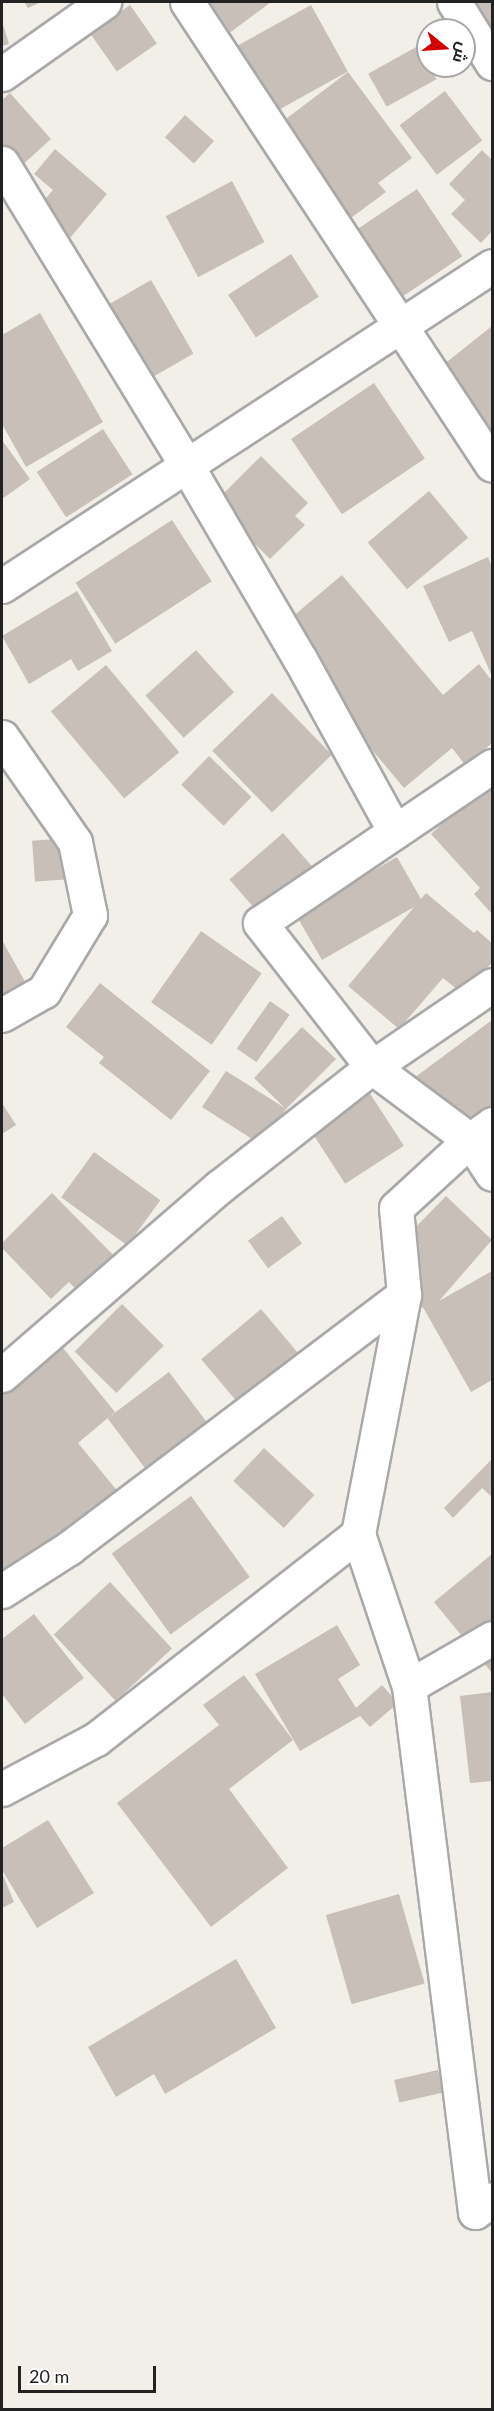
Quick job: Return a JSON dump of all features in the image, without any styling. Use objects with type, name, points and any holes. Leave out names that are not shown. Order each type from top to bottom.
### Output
[{"type":"street","points":[[2,74],[104,2]]},
{"type":"street","points":[[187,2],[492,465]]},
{"type":"street","points":[[454,2],[492,63]]},
{"type":"street","points":[[2,163],[187,466],[300,659],[395,832]]},
{"type":"street","points":[[2,586],[492,266]]},
{"type":"street","points":[[2,737],[75,842],[90,915],[44,991],[2,1015]]},
{"type":"street","points":[[492,766],[260,923],[372,1066],[481,1132],[492,1174]]},
{"type":"street","points":[[2,1375],[219,1187],[372,1066],[492,985]]},
{"type":"street","points":[[481,1132],[396,1208],[404,1295],[358,1534],[409,1686],[475,2212],[492,2199]]},
{"type":"street","points":[[2,1592],[69,1548],[404,1295]]},
{"type":"street","points":[[2,1789],[96,1739],[358,1534]]},
{"type":"street","points":[[409,1686],[492,1638]]},
{"type":"building","points":[[24,2],[41,2],[28,8]]},
{"type":"building","points":[[174,2],[271,2],[208,49]]},
{"type":"building","points":[[479,2],[492,2],[492,56],[476,34],[476,18],[465,18],[462,14]]},
{"type":"building","points":[[130,5],[157,44],[117,72],[90,33]]},
{"type":"building","points":[[311,5],[348,71],[260,120],[224,53]]},
{"type":"building","points":[[2,21],[9,44],[2,46]]},
{"type":"building","points":[[416,47],[416,78],[436,79],[387,107],[368,74]]},
{"type":"building","points":[[348,72],[412,158],[378,183],[386,192],[332,232],[262,137]]},
{"type":"building","points":[[445,91],[482,141],[437,175],[399,125]]},
{"type":"building","points":[[10,93],[51,139],[19,168],[2,148],[2,100]]},
{"type":"building","points":[[185,115],[214,141],[194,163],[165,137]]},
{"type":"building","points":[[55,149],[107,194],[59,251],[25,222],[53,190],[34,174]]},
{"type":"building","points":[[482,150],[492,160],[492,231],[481,243],[451,214],[465,200],[449,184]]},
{"type":"building","points":[[232,181],[264,242],[198,277],[166,216]]},
{"type":"building","points":[[417,189],[462,256],[395,301],[350,234]]},
{"type":"building","points":[[291,254],[319,297],[256,338],[228,295]]},
{"type":"building","points":[[151,280],[194,354],[124,394],[82,320]]},
{"type":"building","points":[[40,313],[103,422],[26,467],[2,424],[2,335]]},
{"type":"building","points":[[492,326],[492,471],[423,381]]},
{"type":"building","points":[[374,383],[425,458],[342,514],[291,439]]},
{"type":"building","points":[[103,429],[132,474],[66,517],[37,472]]},
{"type":"building","points":[[2,440],[30,479],[2,499]]},
{"type":"building","points":[[261,456],[308,503],[295,516],[305,525],[270,559],[214,503]]},
{"type":"building","points":[[429,491],[468,538],[407,589],[368,542]]},
{"type":"building","points":[[172,520],[212,581],[115,644],[76,583]]},
{"type":"building","points":[[488,557],[492,567],[491,674],[472,631],[449,642],[423,586]]},
{"type":"building","points":[[342,575],[443,695],[479,664],[492,681],[492,743],[466,766],[452,748],[404,788],[337,708],[279,628]]},
{"type":"building","points":[[77,591],[112,651],[78,671],[71,659],[29,684],[2,636]]},
{"type":"building","points":[[196,650],[234,692],[184,738],[145,696]]},
{"type":"building","points":[[106,665],[179,752],[124,799],[51,711]]},
{"type":"building","points":[[272,693],[332,755],[272,813],[212,751]]},
{"type":"building","points":[[209,756],[251,797],[224,826],[181,785]]},
{"type":"building","points":[[492,777],[492,914],[474,894],[480,888],[431,834]]},
{"type":"building","points":[[283,833],[324,881],[271,927],[229,880]]},
{"type":"building","points":[[71,838],[74,879],[35,882],[32,841]]},
{"type":"building","points":[[397,857],[421,899],[426,893],[474,933],[477,930],[492,943],[492,962],[465,996],[443,978],[399,1029],[348,986],[414,907],[322,960],[296,915]]},
{"type":"building","points":[[201,931],[262,973],[212,1045],[151,1002]]},
{"type":"building","points":[[2,940],[33,996],[2,1014]]},
{"type":"building","points":[[100,983],[210,1071],[171,1120],[99,1063],[104,1057],[66,1027]]},
{"type":"building","points":[[270,1001],[290,1015],[256,1062],[237,1049]]},
{"type":"building","points":[[492,1020],[492,1110],[457,1137],[414,1078]]},
{"type":"building","points":[[302,1027],[336,1059],[286,1109],[263,1146],[202,1107],[226,1071],[285,1108],[254,1078]]},
{"type":"building","points":[[369,1092],[404,1146],[345,1184],[310,1130]]},
{"type":"building","points":[[2,1103],[16,1125],[2,1134]]},
{"type":"building","points":[[94,1152],[160,1200],[127,1246],[61,1197]]},
{"type":"building","points":[[52,1193],[132,1274],[96,1310],[69,1282],[51,1299],[2,1248],[2,1243]]},
{"type":"building","points":[[446,1196],[492,1240],[439,1301],[492,1271],[492,1380],[471,1392],[424,1309],[391,1277],[420,1246],[408,1235]]},
{"type":"building","points":[[282,1216],[302,1244],[268,1268],[248,1241]]},
{"type":"building","points":[[122,1304],[164,1346],[116,1393],[75,1351]]},
{"type":"building","points":[[261,1309],[303,1359],[243,1409],[201,1359]]},
{"type":"building","points":[[59,1343],[115,1412],[78,1443],[124,1499],[2,1601],[2,1391]]},
{"type":"building","points":[[169,1372],[214,1432],[153,1478],[108,1418]]},
{"type":"building","points":[[264,1448],[314,1495],[284,1528],[233,1481]]},
{"type":"building","points":[[492,1459],[492,1497],[482,1488],[453,1518],[444,1508]]},
{"type":"building","points":[[191,1496],[250,1577],[170,1635],[112,1554]]},
{"type":"building","points":[[492,1554],[492,1673],[434,1602]]},
{"type":"building","points":[[110,1582],[172,1649],[116,1701],[54,1635]]},
{"type":"building","points":[[34,1614],[84,1678],[25,1724],[2,1694],[2,1639]]},
{"type":"building","points":[[337,1625],[360,1665],[338,1679],[356,1708],[382,1685],[398,1703],[370,1727],[360,1716],[300,1751],[255,1674]]},
{"type":"building","points":[[244,1675],[293,1740],[229,1789],[288,1868],[211,1927],[117,1803],[219,1725],[203,1705]]},
{"type":"building","points":[[492,1692],[492,1781],[470,1783],[460,1696]]},
{"type":"building","points":[[48,1820],[94,1893],[37,1928],[2,1870],[2,1848]]},
{"type":"building","points":[[2,1873],[14,1902],[2,1908]]},
{"type":"building","points":[[399,1894],[425,1983],[352,2004],[326,1915]]},
{"type":"building","points":[[236,1959],[276,2028],[165,2094],[154,2074],[116,2097],[88,2047]]},
{"type":"building","points":[[438,2070],[443,2092],[399,2103],[394,2080]]}]
